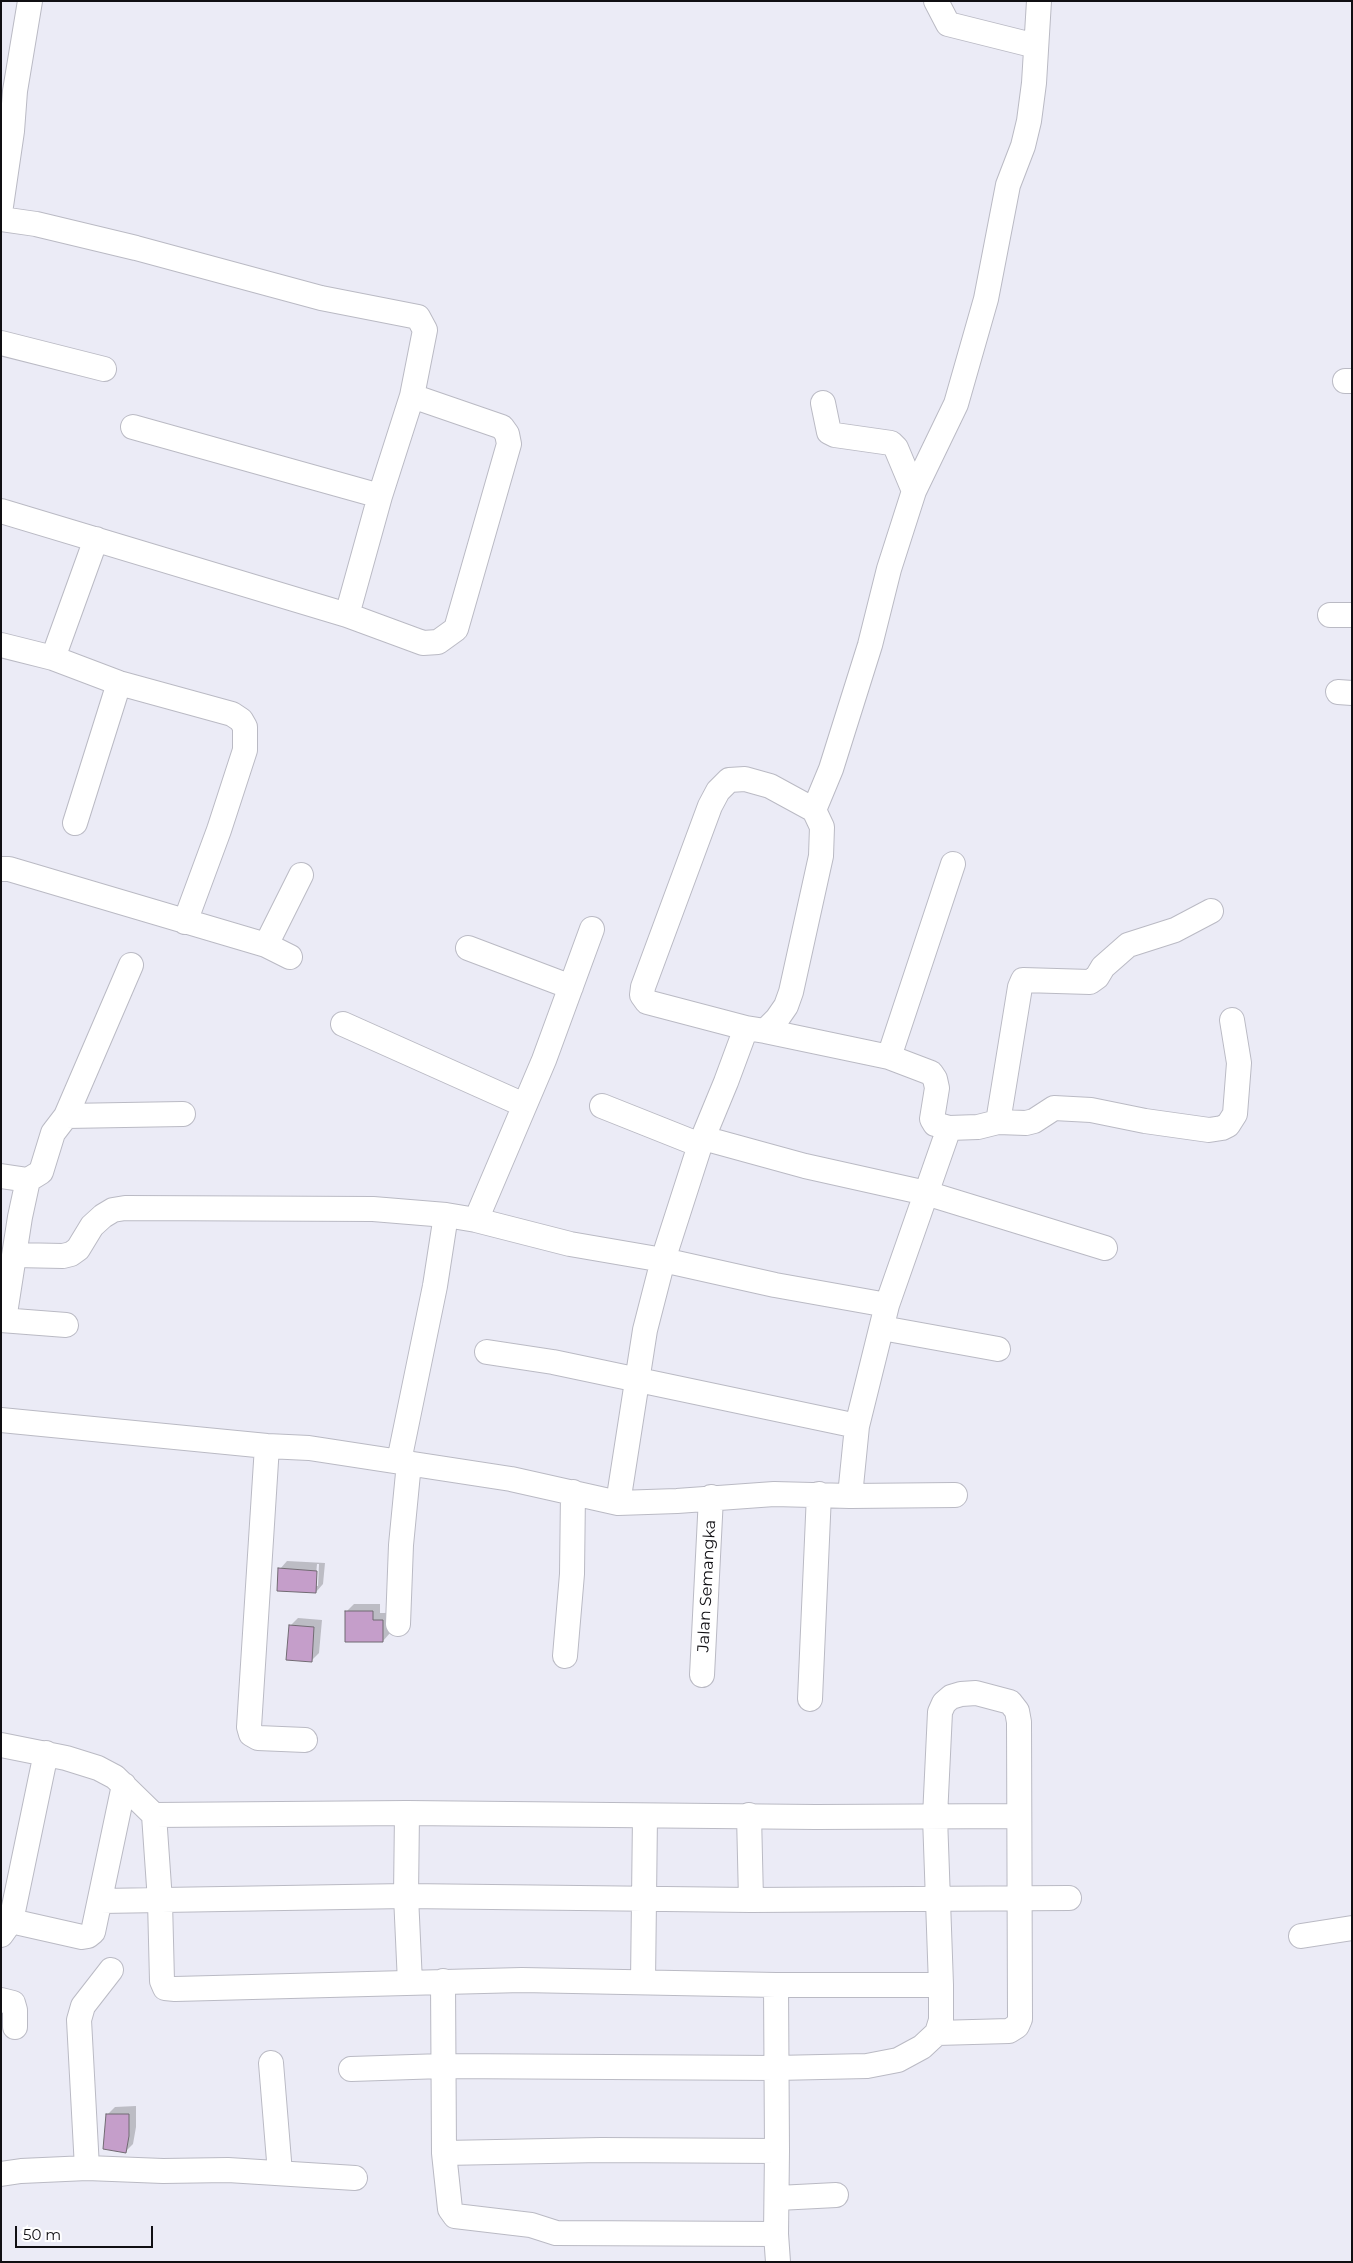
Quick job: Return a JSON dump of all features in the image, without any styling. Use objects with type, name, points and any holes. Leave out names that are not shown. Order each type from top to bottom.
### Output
[{"type":"street","points":[[1,206],[12,131],[8,91],[30,1]]},
{"type":"street","points":[[936,1],[948,24],[1036,46]]},
{"type":"street","points":[[814,810],[831,769],[862,671],[914,491],[956,404],[986,298],[1008,185],[1029,121],[1039,1]]},
{"type":"street","points":[[1,219],[36,224],[136,248],[321,298],[418,317],[425,330],[412,396],[380,496],[347,615]]},
{"type":"street","points":[[1,343],[104,369]]},
{"type":"street","points":[[1,511],[347,615],[423,643],[438,642],[456,629],[509,444],[502,428],[412,396]]},
{"type":"street","points":[[823,404],[829,432],[835,435],[891,443],[896,448],[914,491]]},
{"type":"street","points":[[133,427],[380,496]]},
{"type":"street","points":[[53,658],[96,539]]},
{"type":"street","points":[[1,645],[53,658],[119,683],[232,714],[241,720],[245,728],[245,750],[220,830],[185,922]]},
{"type":"street","points":[[75,823],[119,683]]},
{"type":"street","points":[[618,1502],[645,1330],[663,1260],[702,1141],[755,1029],[778,1019],[786,1006],[791,992],[821,856],[822,827],[814,810],[770,786],[745,779],[729,780],[718,791],[710,806],[643,988],[642,995],[647,1002],[755,1029],[889,1057],[931,1073],[936,1078],[937,1088],[932,1119],[935,1124],[949,1128],[978,1128],[998,1122],[1026,1123],[1034,1121],[1054,1108],[1069,1108],[1092,1110],[1145,1121],[1209,1130],[1222,1128],[1228,1125],[1235,1114],[1239,1063],[1232,1020]]},
{"type":"street","points":[[889,1057],[953,864]]},
{"type":"street","points":[[1,869],[9,869],[266,945],[290,956]]},
{"type":"street","points":[[266,945],[301,875]]},
{"type":"street","points":[[998,1122],[1018,997],[1023,980],[1090,982],[1097,977],[1108,961],[1128,945],[1175,930],[1211,911]]},
{"type":"street","points":[[476,1220],[544,1060],[592,929]]},
{"type":"street","points":[[468,948],[571,987]]},
{"type":"street","points":[[1,1176],[28,1180],[41,1172],[53,1133],[66,1116],[131,965]]},
{"type":"street","points":[[343,1024],[524,1105]]},
{"type":"street","points":[[602,1106],[702,1141],[926,1193],[1105,1248]]},
{"type":"street","points":[[66,1116],[182,1114]]},
{"type":"street","points":[[850,1496],[857,1426],[887,1305],[949,1128]]},
{"type":"street","points":[[28,1180],[2,1320],[66,1325]]},
{"type":"street","points":[[15,1255],[63,1256],[71,1254],[78,1249],[92,1226],[103,1216],[113,1210],[125,1208],[373,1209],[446,1215],[476,1220],[570,1244],[663,1260],[775,1285],[887,1305]]},
{"type":"street","points":[[398,1624],[404,1462],[446,1215]]},
{"type":"street","points":[[882,1328],[998,1349]]},
{"type":"street","points":[[487,1352],[553,1362],[857,1426]]},
{"type":"street","points":[[1,1420],[267,1446],[309,1448],[511,1480],[618,1502],[677,1501],[711,1497],[774,1494],[850,1496],[955,1495]]},
{"type":"street","points":[[267,1446],[249,1727],[251,1734],[258,1738],[305,1740]]},
{"type":"street","points":[[565,1656],[572,1574],[573,1492]]},
{"type":"street","points":[[810,1699],[819,1494]]},
{"type":"street","name":"Jalan Semangka","points":[[702,1675],[711,1497]]},
{"type":"street","points":[[351,2069],[443,2066],[776,2068],[866,2066],[898,2060],[922,2048],[937,2033],[941,2020],[939,1898],[935,1817],[940,1712],[944,1703],[951,1697],[976,1693],[1002,1698],[1010,1702],[1017,1710],[1019,1722],[1020,2019],[1017,2026],[1009,2031],[937,2033]]},
{"type":"street","points":[[1,1745],[46,1753],[98,1768],[115,1777],[154,1815],[160,1901],[159,1940],[162,1982],[165,1988],[442,1981],[941,1985]]},
{"type":"street","points":[[46,1753],[6,1928],[82,1937],[88,1936],[93,1932],[101,1901],[111,1839],[124,1785]]},
{"type":"street","points":[[154,1815],[407,1813],[645,1816],[1019,1816]]},
{"type":"street","points":[[407,1813],[406,1896],[410,1983]]},
{"type":"street","points":[[749,1815],[751,1900]]},
{"type":"street","points":[[643,1982],[645,1816]]},
{"type":"street","points":[[101,1901],[406,1896],[751,1900],[1069,1898]]},
{"type":"street","points":[[1301,1936],[1352,1928]]},
{"type":"street","points":[[87,2168],[79,2020],[83,2006],[110,1970]]},
{"type":"street","points":[[442,1981],[444,2153],[450,2209],[455,2216],[531,2225],[556,2233],[776,2234]]},
{"type":"street","points":[[776,1985],[778,2116],[776,2234],[778,2262]]},
{"type":"street","points":[[1,2000],[13,2003],[16,2010],[15,2027]]},
{"type":"street","points":[[271,2063],[280,2173]]},
{"type":"street","points":[[444,2153],[777,2151]]},
{"type":"street","points":[[1,2174],[21,2171],[87,2168],[280,2173],[307,2177],[355,2178]]},
{"type":"street","points":[[778,2198],[836,2195]]},
{"type":"building","points":[[278,1568],[317,1571],[316,1593],[277,1591]]},
{"type":"building","points":[[345,1611],[373,1611],[373,1620],[383,1620],[383,1642],[345,1642]]},
{"type":"building","points":[[289,1625],[314,1627],[312,1662],[286,1660]]},
{"type":"building","points":[[106,2114],[129,2114],[129,2136],[126,2153],[103,2149]]}]
